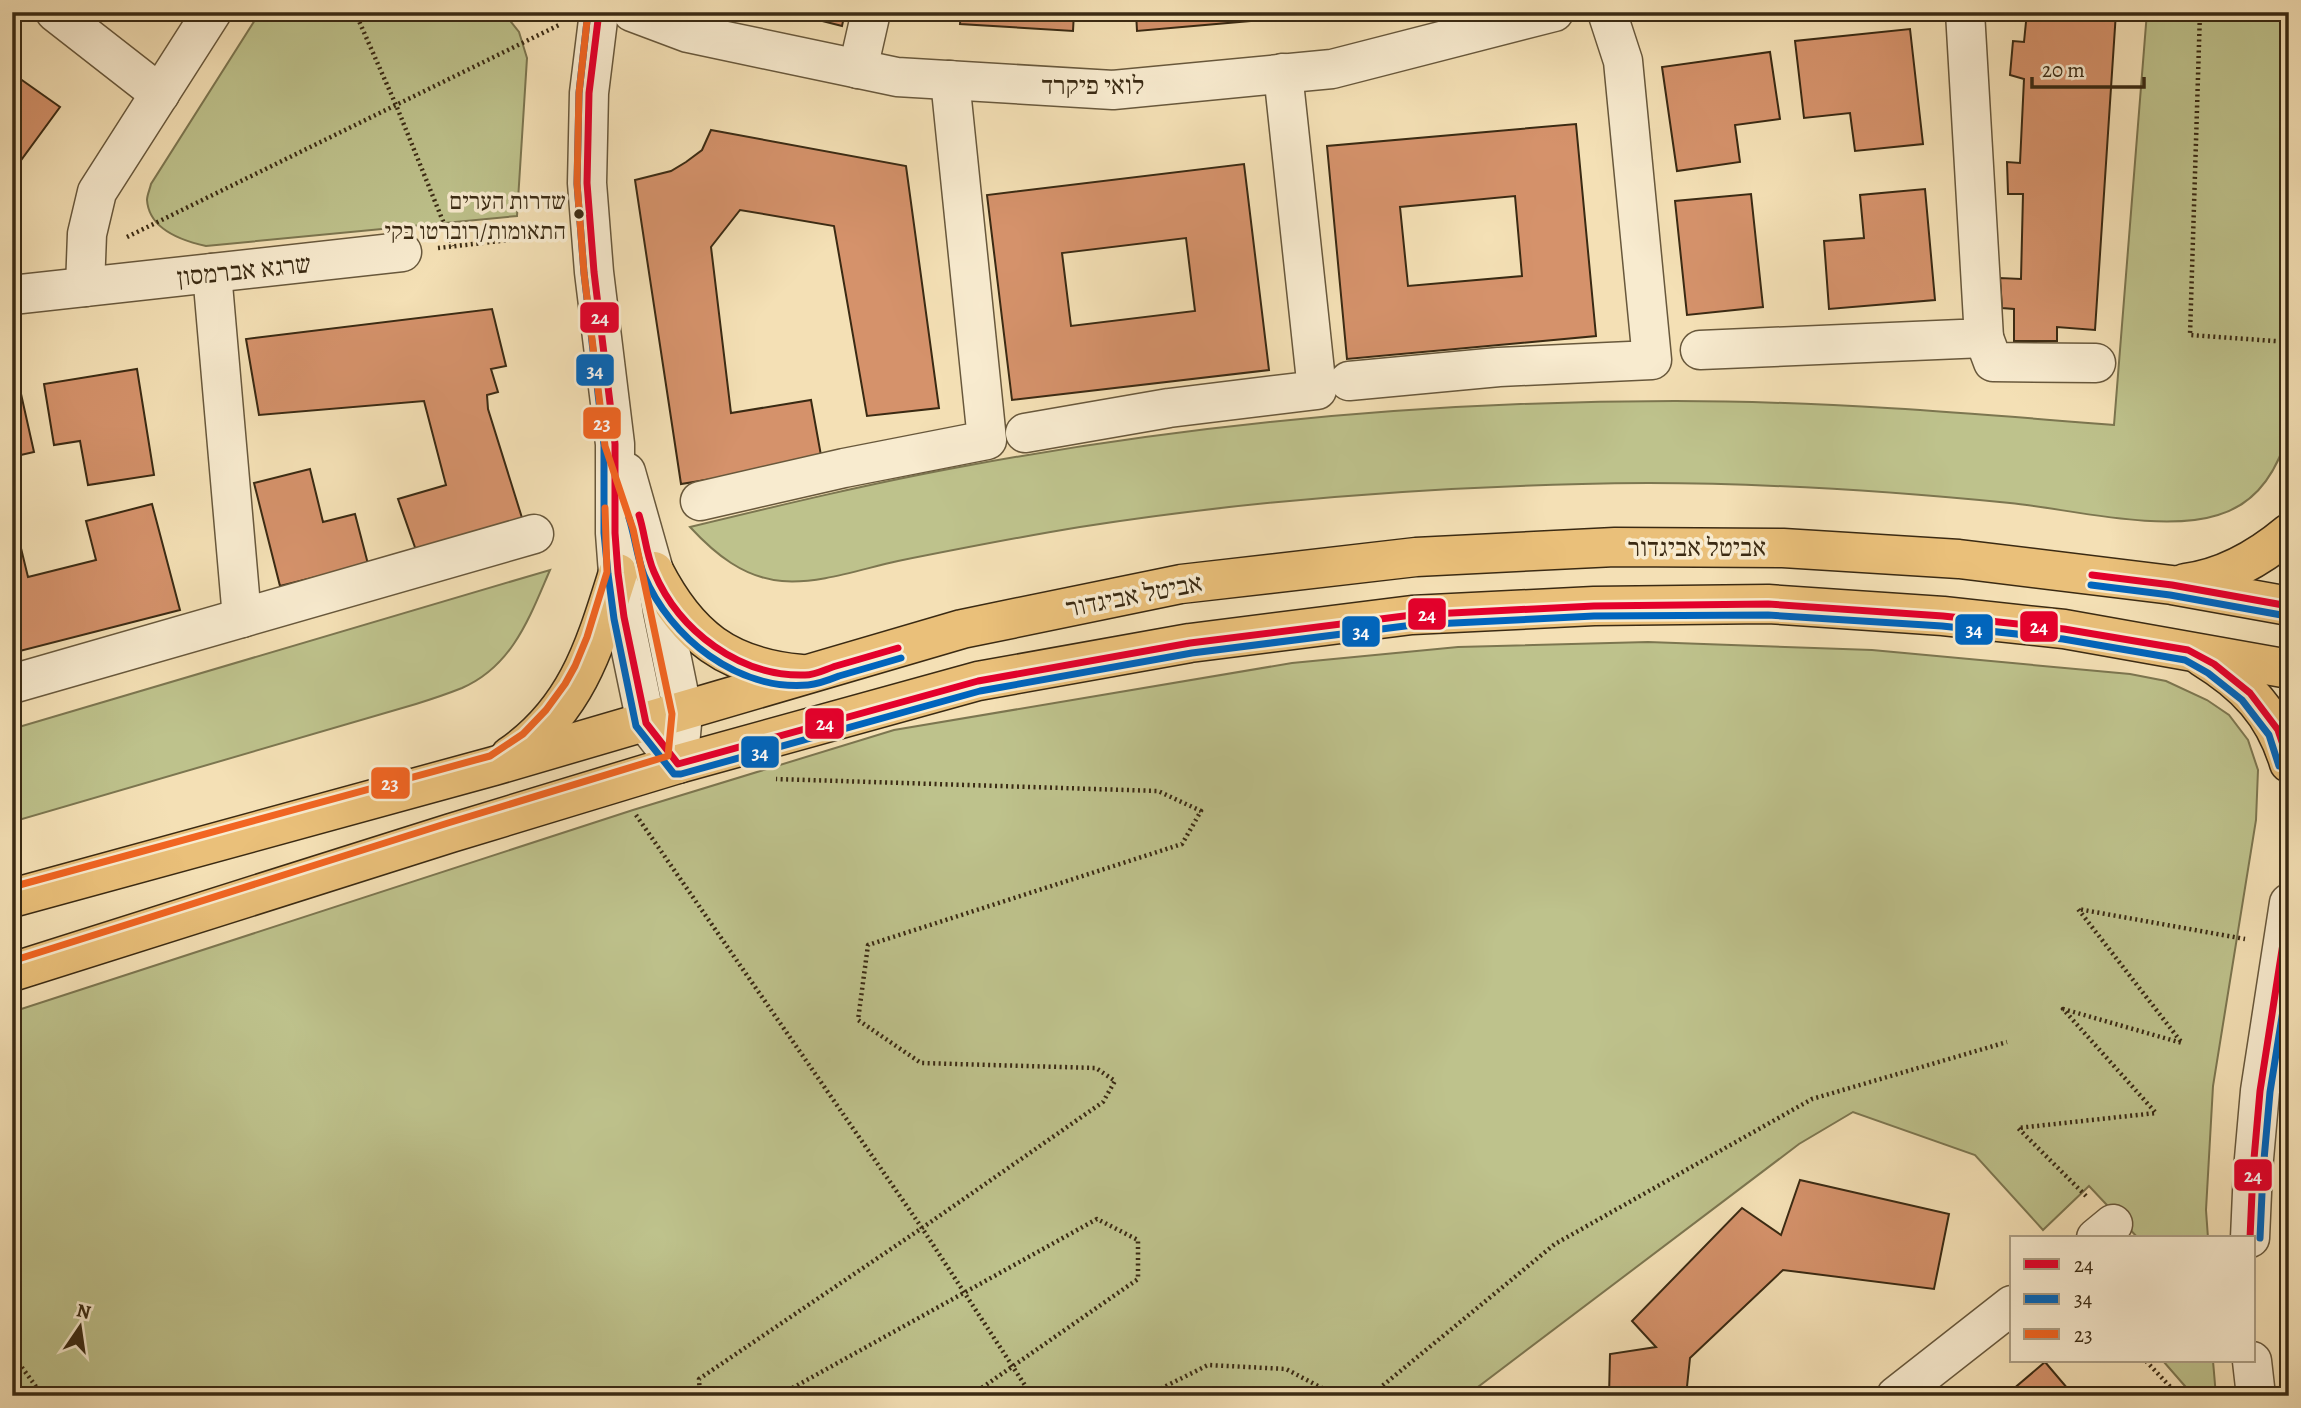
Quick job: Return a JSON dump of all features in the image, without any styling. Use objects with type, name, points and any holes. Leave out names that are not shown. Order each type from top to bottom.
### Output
[{"type":"main road","points":[[2172,585],[2205,579],[2240,566],[2268,550],[2289,533]]},
{"type":"main road","name":"אביטל אביגדור","points":[[12,898],[646,723],[962,629],[1181,584],[1416,557],[1615,547],[1783,548],[1959,559],[2172,585],[2289,606]]},
{"type":"main road","points":[[494,766],[530,742],[574,691],[597,640],[636,572],[668,598],[688,625],[719,650],[752,665],[807,675]]},
{"type":"main road","points":[[12,972],[678,764],[978,681],[1190,643],[1412,615],[1594,606],[1768,604],[1943,616],[2064,629],[2289,669]]},
{"type":"main road","points":[[2188,649],[2214,664],[2250,693],[2278,730],[2289,763]]},
{"type":"street","points":[[55,12],[160,94]]},
{"type":"street","points":[[85,272],[88,223],[97,192],[212,12]]},
{"type":"street","points":[[599,12],[589,93],[587,183],[591,231],[615,444],[633,494],[636,572],[683,712],[678,764]]},
{"type":"street","name":"לואי פיקרד","points":[[632,12],[688,33],[897,77],[1113,89],[1332,69],[1532,15]]},
{"type":"street","points":[[858,69],[871,12]]},
{"type":"street","points":[[1349,381],[1499,367],[1651,359],[1623,61],[1607,12]]},
{"type":"street","points":[[1965,12],[1984,338],[1993,362],[2096,363]]},
{"type":"street","points":[[1024,433],[1169,408],[1317,390],[1283,73]]},
{"type":"street","points":[[699,501],[824,472],[987,440],[950,80]]},
{"type":"street","name":"שרגא אברמסון","points":[[12,295],[85,272],[212,273],[402,253]]},
{"type":"street","points":[[212,273],[242,618]]},
{"type":"street","points":[[1700,350],[1984,338]]},
{"type":"street","points":[[12,684],[534,534]]},
{"type":"street","points":[[636,572],[624,617],[646,723],[678,764]]},
{"type":"street","points":[[2250,1236],[2260,1091],[2289,902]]},
{"type":"street","points":[[1896,1396],[2010,1308]]},
{"type":"street","points":[[2252,1362],[2256,1396]]},
{"type":"path","points":[[355,12],[453,246]]},
{"type":"path","points":[[2200,12],[2190,335],[2289,342]]},
{"type":"path","points":[[85,272],[396,105],[562,24]]},
{"type":"path","points":[[402,253],[591,231]]},
{"type":"path","points":[[699,1396],[699,1379],[1103,1102],[1115,1081],[1096,1068],[921,1063],[859,1020],[868,945],[1182,844],[1201,811],[1158,791],[776,779]]},
{"type":"path","points":[[633,810],[922,1228],[1032,1396]]},
{"type":"path","points":[[2105,1231],[2018,1128],[2156,1113],[2063,1009],[2182,1043],[2078,909],[2253,940]]},
{"type":"path","points":[[1370,1396],[1555,1244],[1812,1099],[2007,1042]]},
{"type":"path","points":[[778,1396],[1097,1219],[1138,1240],[1138,1279],[970,1396]]},
{"type":"path","points":[[12,1354],[43,1396]]},
{"type":"path","points":[[2147,1362],[2179,1396]]},
{"type":"path","points":[[1146,1396],[1208,1365],[1286,1368],[1337,1396]]},
{"type":"green space","points":[[260,12],[504,13],[519,32],[527,58],[517,216],[206,246],[187,241],[160,226],[149,210],[147,198],[151,184]]},
{"type":"green space","points":[[2147,12],[2289,12],[2289,429],[2273,470],[2256,493],[2245,502],[2218,515],[2170,522],[2143,521],[1957,498],[1742,485],[1635,483],[1519,486],[1330,497],[1142,518],[1011,539],[826,578],[796,581],[768,579],[743,570],[720,555],[690,527],[896,480],[1053,451],[1229,427],[1407,410],[1586,402],[1785,403],[1894,408],[2114,425]]},
{"type":"green space","points":[[550,570],[527,622],[507,653],[480,678],[462,688],[416,704],[12,822],[12,729]]},
{"type":"green space","points":[[1648,642],[1872,650],[2130,674],[2166,681],[2207,700],[2229,715],[2248,740],[2258,770],[2256,820],[2213,1086],[2206,1210],[2208,1236],[2136,1236],[2089,1186],[2043,1230],[1975,1155],[1853,1112],[1799,1144],[1466,1396],[12,1396],[12,1012],[633,810],[894,730],[1292,663],[1458,647]]},
{"type":"green space","points":[[2164,1362],[2213,1362],[2216,1396],[2191,1396]]},
{"type":"building","points":[[787,12],[845,12],[842,26]]},
{"type":"building","points":[[961,12],[1074,12],[1073,31],[960,24]]},
{"type":"building","points":[[1136,12],[1249,12],[1250,21],[1137,31]]},
{"type":"building","points":[[2027,12],[2116,12],[2095,330],[2057,327],[2057,341],[2014,341],[2014,309],[2002,308],[2000,278],[2021,279],[2023,194],[2008,194],[2007,162],[2020,163],[2024,79],[2010,75],[2013,41],[2024,42]]},
{"type":"building","points":[[1910,29],[1923,144],[1855,151],[1850,113],[1804,118],[1795,41]]},
{"type":"building","points":[[1770,52],[1780,119],[1735,125],[1740,162],[1677,171],[1662,67]]},
{"type":"building","points":[[19,78],[60,107],[16,167],[12,164],[12,87]]},
{"type":"building","points":[[1576,124],[1596,336],[1347,359],[1327,146]],"holes":[[[1515,196],[1522,276],[1408,286],[1400,207]]]},
{"type":"building","points":[[711,130],[906,166],[939,408],[867,416],[834,226],[740,210],[711,247],[731,413],[811,400],[822,461],[681,484],[635,180],[671,171],[686,162],[702,150]]},
{"type":"building","points":[[1244,164],[1269,370],[1012,400],[987,195]],"holes":[[[1186,238],[1195,311],[1071,326],[1062,253]]]},
{"type":"building","points":[[1925,189],[1935,300],[1829,309],[1824,241],[1864,238],[1860,195]]},
{"type":"building","points":[[1751,194],[1763,307],[1687,315],[1675,201]]},
{"type":"building","points":[[492,309],[506,366],[491,369],[498,392],[487,395],[488,409],[523,521],[417,553],[398,499],[446,485],[424,401],[259,415],[246,339]]},
{"type":"building","points":[[137,369],[154,475],[88,485],[80,441],[54,445],[44,384]]},
{"type":"building","points":[[19,385],[34,452],[12,457],[12,387]]},
{"type":"building","points":[[310,469],[323,522],[355,514],[368,564],[280,586],[254,483]]},
{"type":"building","points":[[152,504],[180,610],[12,653],[12,542],[19,540],[28,577],[96,560],[86,521]]},
{"type":"building","points":[[1800,1180],[1949,1214],[1934,1289],[1783,1270],[1690,1358],[1686,1396],[1609,1396],[1610,1354],[1656,1347],[1632,1321],[1742,1208],[1781,1235]]},
{"type":"building","points":[[2045,1362],[2074,1396],[2005,1396]]},
{"type":"transit line","name":"34","points":[[588,12],[579,93],[577,184],[584,273],[604,445],[604,533],[608,574],[614,619],[636,726],[674,774],[980,691],[1192,653],[1413,625],[1594,616],[1768,615],[1942,626],[2063,639],[2185,660],[2208,673],[2242,700],[2269,735],[2279,766]]},
{"type":"transit line","name":"23","points":[[12,961],[668,756],[672,714],[633,529],[605,446],[584,273],[577,183],[579,93],[588,12]]},
{"type":"transit line","name":"24","points":[[599,12],[589,93],[587,183],[594,272],[615,444],[618,573],[624,617],[646,723],[678,764],[978,681],[1190,643],[1412,615],[1594,606],[1768,604],[1943,616],[2064,629],[2188,650],[2214,664],[2250,693],[2278,730],[2289,762]]},
{"type":"transit line","name":"23","points":[[12,887],[490,756],[523,734],[546,710],[575,666],[607,572],[605,508]]},
{"type":"transit line","name":"24","points":[[639,515],[651,565],[665,593],[696,631],[735,659],[781,674],[809,675],[898,648]]},
{"type":"transit line","name":"34","points":[[629,518],[644,575],[671,620],[709,656],[732,669],[756,679],[782,685],[808,685],[901,658]]},
{"type":"transit line","name":"24","points":[[2092,575],[2172,585],[2289,606]]},
{"type":"transit line","name":"34","points":[[2091,585],[2170,595],[2287,616]]},
{"type":"transit line","name":"24","points":[[2250,1236],[2260,1091],[2289,905]]},
{"type":"transit line","name":"34","points":[[2260,1238],[2270,1092],[2289,973]]},
{"type":"place","name":"שדרות הערים התאומות/רוברטו בקי","points":[[579,214]]}]
